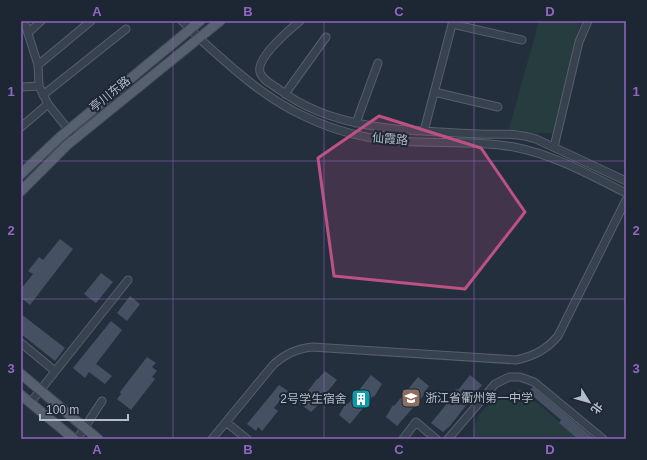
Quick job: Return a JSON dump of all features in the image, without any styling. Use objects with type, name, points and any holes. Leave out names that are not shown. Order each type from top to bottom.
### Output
[{"type":"main road","name":"亭川东路","points":[[21,174],[68,130],[200,21]]},
{"type":"main road","name":"亭川东路","points":[[21,191],[75,138],[200,39],[220,21]]},
{"type":"main road","points":[[21,374],[98,439]]},
{"type":"main road","points":[[21,395],[76,439]]},
{"type":"street","points":[[24,21],[38,65],[39,86],[48,104],[75,138]]},
{"type":"street","points":[[28,33],[41,21]]},
{"type":"street","points":[[38,65],[91,21]]},
{"type":"street","name":"仙霞路","points":[[182,21],[200,39],[250,82],[277,102],[306,118],[337,130],[371,138],[400,141],[471,142],[514,147],[561,160],[626,194]]},
{"type":"street","points":[[300,21],[266,54],[259,66],[261,75],[285,94],[318,112],[341,120],[356,123],[424,131],[498,135],[521,134],[554,147],[626,182]]},
{"type":"street","points":[[554,147],[579,42],[588,21]]},
{"type":"street","points":[[424,131],[453,22],[522,40]]},
{"type":"street","points":[[43,95],[126,28]]},
{"type":"street","points":[[285,94],[326,37]]},
{"type":"street","points":[[356,123],[378,63]]},
{"type":"street","points":[[21,87],[39,86]]},
{"type":"street","points":[[434,92],[498,106]]},
{"type":"street","points":[[21,127],[48,104]]},
{"type":"street","points":[[534,152],[536,139]]},
{"type":"street","points":[[212,439],[273,365],[285,355],[299,349],[312,346],[516,360],[533,356],[550,345],[558,336],[626,200]]},
{"type":"street","points":[[30,403],[128,280]]},
{"type":"street","points":[[21,343],[55,371]]},
{"type":"street","points":[[448,439],[495,384],[509,378],[520,377],[534,382],[604,439]]},
{"type":"street","points":[[76,439],[102,401]]},
{"type":"street","points":[[226,422],[247,439]]},
{"type":"street","points":[[403,439],[416,422],[436,439]]},
{"type":"highlighted area","points":[[379,116],[481,148],[525,212],[465,289],[334,276],[318,158]]},
{"type":"green space","points":[[539,21],[581,21],[553,133],[532,133],[520,130],[508,132]]},
{"type":"green space","points":[[519,388],[580,439],[473,439],[476,421],[483,410],[498,399],[512,395]]},
{"type":"building","points":[[60,239],[73,249],[30,305],[21,298],[21,289],[33,274],[28,271],[39,257],[43,260]]},
{"type":"building","points":[[101,273],[113,282],[96,303],[84,294]]},
{"type":"building","points":[[130,296],[140,304],[127,321],[117,313]]},
{"type":"building","points":[[21,314],[65,348],[55,361],[21,334]]},
{"type":"building","points":[[111,321],[122,330],[96,364],[112,376],[105,384],[89,372],[85,378],[73,368]]},
{"type":"building","points":[[147,357],[156,363],[152,367],[157,371],[152,377],[155,379],[131,410],[117,399],[121,394],[120,392]]},
{"type":"building","points":[[325,371],[337,380],[319,402],[320,403],[311,412],[299,403]]},
{"type":"building","name":"2号学生宿舍","points":[[371,375],[382,384],[374,397],[373,396],[350,424],[339,415],[346,403],[348,404]]},
{"type":"building","points":[[470,375],[482,385],[450,426],[443,432],[431,423],[454,395],[453,393],[456,389],[458,390]]},
{"type":"building","points":[[418,377],[429,386],[423,394],[424,395],[397,426],[386,417],[393,405],[394,406]]},
{"type":"building","points":[[279,385],[288,391],[274,408],[278,411],[262,431],[258,427],[256,431],[247,424]]},
{"type":"building","points":[[533,387],[595,439],[578,439],[559,423],[561,420],[528,392]]},
{"type":"place","name":"浙江省衢州第一中学","points":[[411,398]]},
{"type":"place","name":"2号学生宿舍","points":[[361,399]]}]
